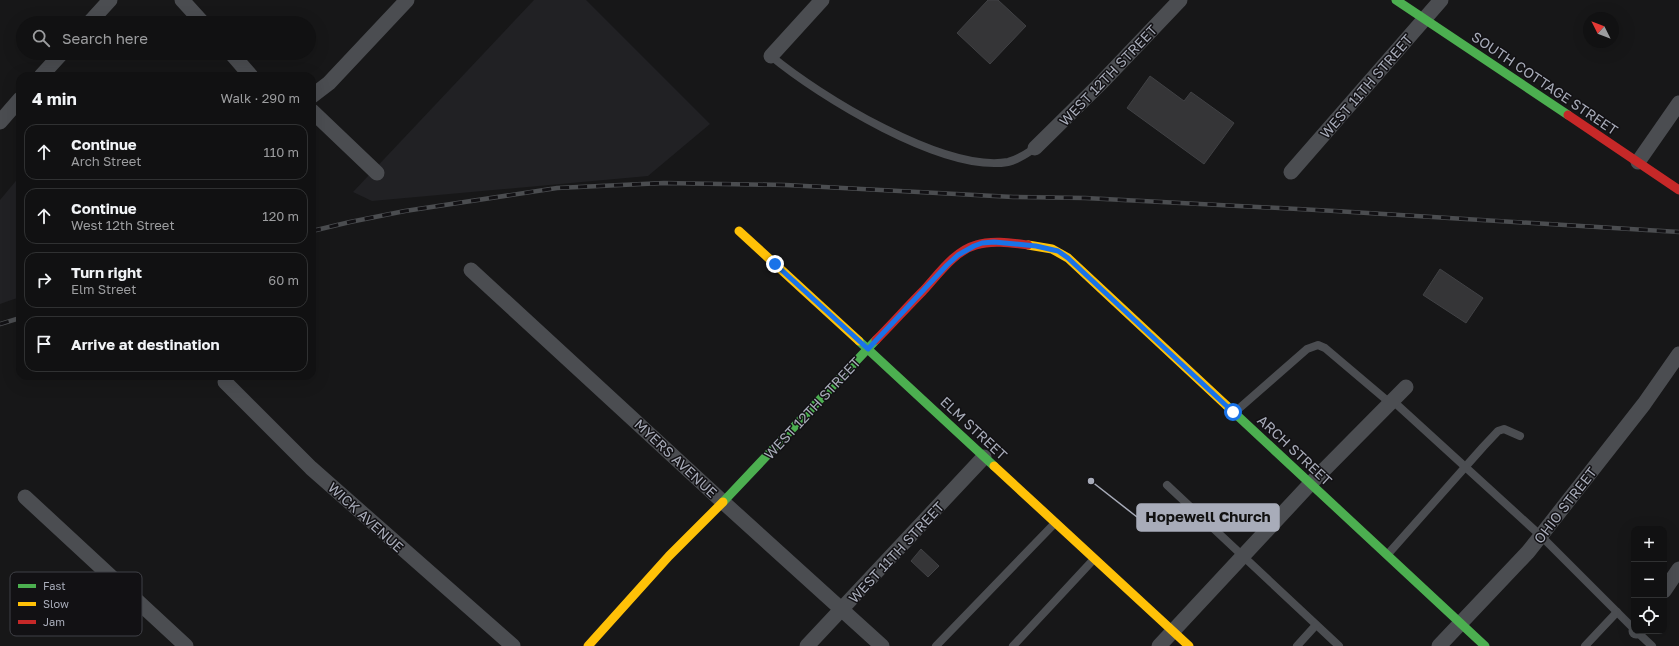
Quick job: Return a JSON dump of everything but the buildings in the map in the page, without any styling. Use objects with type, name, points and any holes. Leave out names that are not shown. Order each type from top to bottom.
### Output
[{"type":"street","points":[[95,16],[110,0]]},
{"type":"street","points":[[182,0],[197,16]]},
{"type":"street","points":[[316,93],[329,83],[408,0]]},
{"type":"street","points":[[771,56],[822,0]]},
{"type":"street","name":"WEST 12TH STREET","points":[[1035,148],[1096,88],[1180,0]]},
{"type":"street","name":"SOUTH COTTAGE STREET","points":[[1396,0],[1679,190]]},
{"type":"street","name":"WEST 11TH STREET","points":[[1291,172],[1441,0]]},
{"type":"street","points":[[45,72],[56,60]]},
{"type":"street","points":[[237,60],[248,72]]},
{"type":"street","points":[[1638,162],[1679,103]]},
{"type":"street","points":[[0,122],[16,104]]},
{"type":"street","points":[[316,115],[377,173]]},
{"type":"street","name":"ELM STREET","points":[[739,231],[1189,646]]},
{"type":"street","name":"WEST 12TH STREET","points":[[588,646],[669,556],[723,502],[958,255],[982,243],[994,242],[1036,246],[1058,251],[1068,258]]},
{"type":"street","name":"ARCH STREET","points":[[1068,258],[1485,646]]},
{"type":"street","name":"MYERS AVENUE","points":[[471,270],[882,646]]},
{"type":"street","name":"OHIO STREET","points":[[1439,646],[1528,552],[1644,404],[1679,354]]},
{"type":"street","name":"WICK AVENUE","points":[[225,382],[311,468],[513,646]]},
{"type":"street","points":[[1158,646],[1311,483],[1406,387]]},
{"type":"street","name":"WEST 11TH STREET","points":[[807,646],[984,457]]},
{"type":"street","points":[[25,497],[106,572]]},
{"type":"street","points":[[1667,587],[1679,569]]},
{"type":"street","points":[[142,605],[186,646]]},
{"type":"lane","points":[[771,56],[788,70],[855,113],[896,134],[934,150],[966,159],[987,162],[1008,162],[1022,157],[1035,148]]},
{"type":"lane","points":[[1234,413],[1307,349],[1318,345],[1325,348],[1391,402],[1541,536],[1631,626]]},
{"type":"lane","points":[[1387,555],[1498,431],[1504,429],[1520,436]]},
{"type":"lane","points":[[1167,485],[1339,646]]},
{"type":"lane","points":[[936,646],[1055,523]]},
{"type":"lane","points":[[1014,646],[1094,559]]},
{"type":"lane","points":[[1585,646],[1617,612]]},
{"type":"lane","points":[[1297,646],[1316,625]]},
{"type":"lane","points":[[1639,634],[1652,646]]},
{"type":"shaded area","points":[[534,0],[586,0],[710,124],[648,176],[372,201],[353,192]]},
{"type":"shaded area","points":[[16,181],[16,298],[0,304],[0,200]]},
{"type":"railway","points":[[316,230],[405,211],[557,188],[664,183],[786,185],[1013,197],[1085,198],[1335,211],[1679,232]]},
{"type":"railway","points":[[0,324],[16,319]]},
{"type":"traffic: fast","points":[[1396,0],[1568,115]]},
{"type":"traffic: fast","points":[[723,502],[876,340]]},
{"type":"traffic: fast","points":[[859,341],[994,466]]},
{"type":"traffic: fast","points":[[1227,406],[1485,646]]},
{"type":"traffic: slow","points":[[739,231],[859,341]]},
{"type":"traffic: slow","points":[[1028,245],[1052,249],[1068,258],[1227,406]]},
{"type":"traffic: slow","points":[[994,466],[1189,646]]},
{"type":"traffic: slow","points":[[588,646],[669,556],[723,502]]},
{"type":"traffic: jam","points":[[1568,115],[1679,190]]},
{"type":"traffic: jam","points":[[876,340],[947,264],[961,252],[982,243],[1002,242],[1028,245]]},
{"type":"place","name":"Hopewell Church","points":[[1091,481]]},
{"type":"route","points":[[775,264],[868,349],[947,265],[965,250],[982,243],[994,242],[1053,249],[1068,258],[1233,412]]}]
